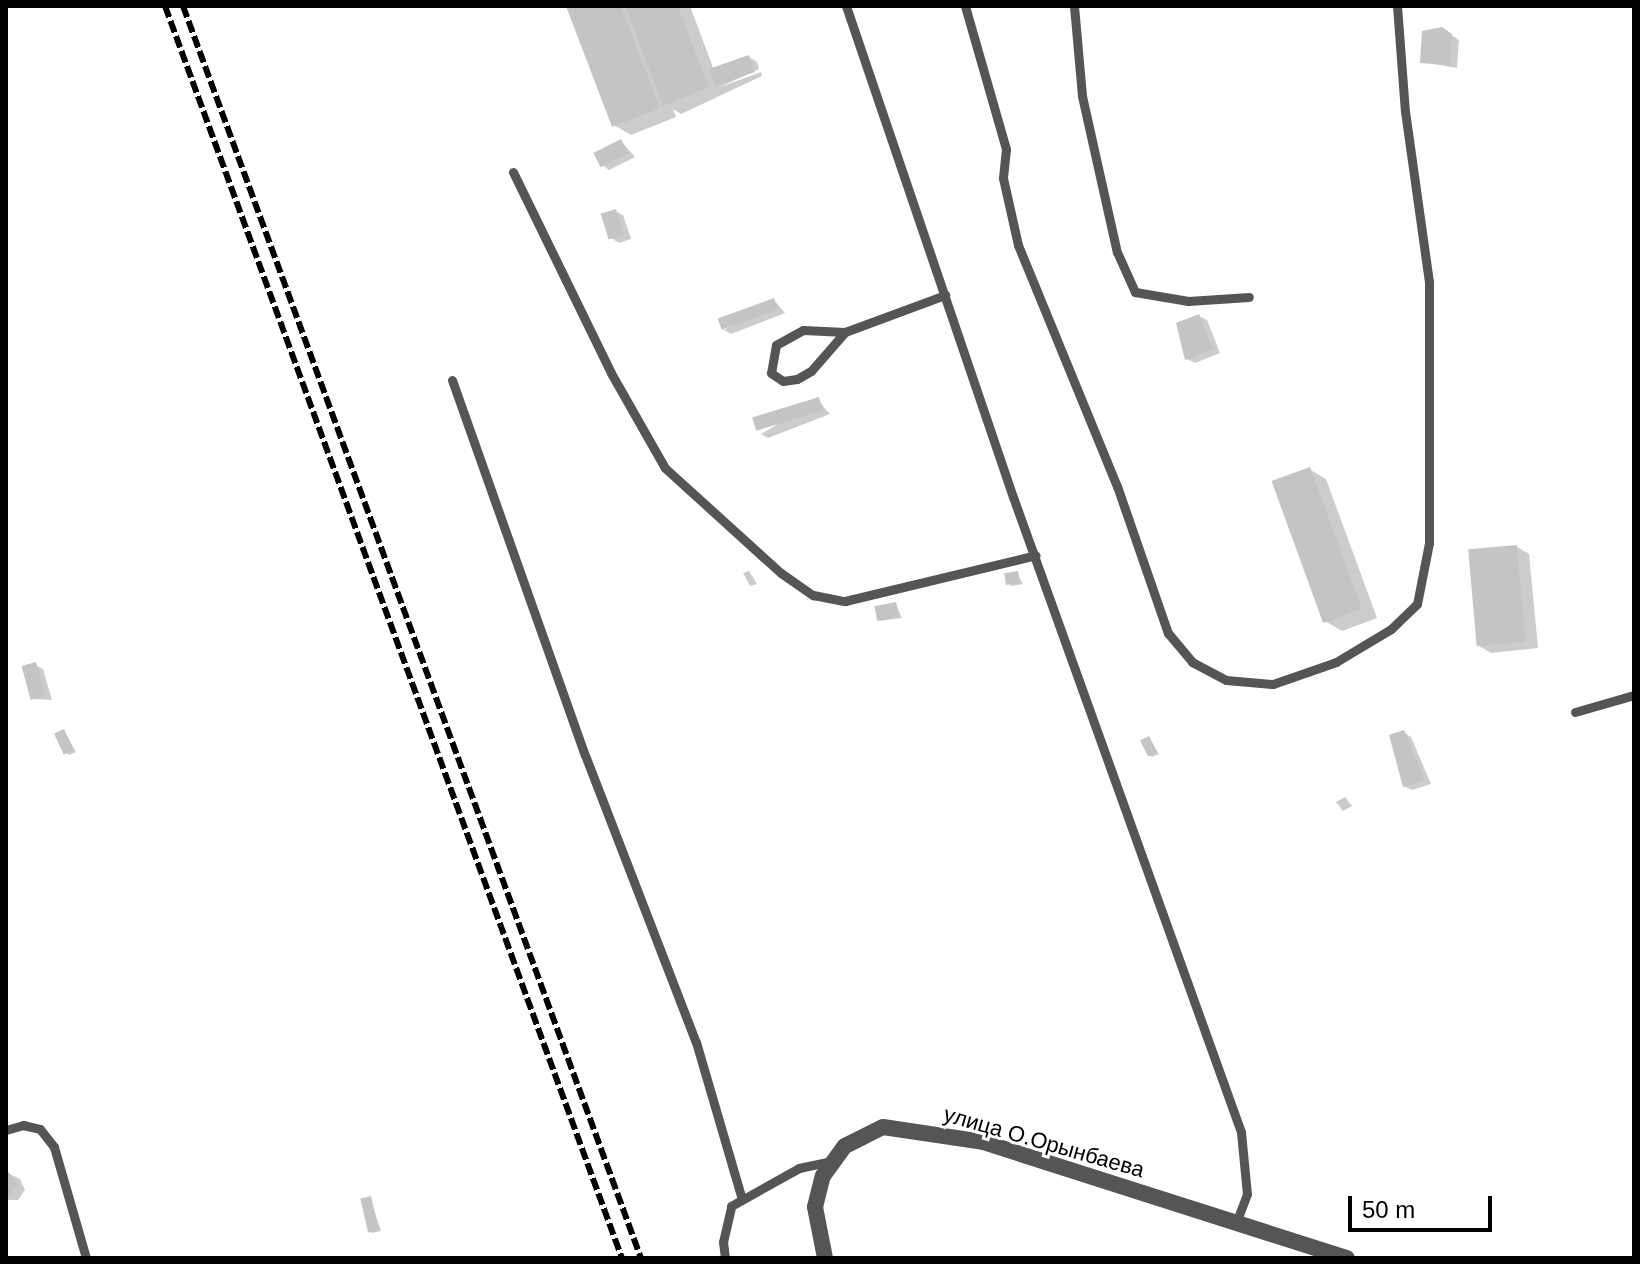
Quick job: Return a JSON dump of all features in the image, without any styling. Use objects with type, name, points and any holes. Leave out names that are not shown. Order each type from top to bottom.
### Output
[{"type":"street","name":"улица О.Орынбаева","points":[[825,1258],[815,1207],[823,1176],[845,1146],[883,1127],[936,1132],[1347,1258]]},
{"type":"lane","points":[[846,6],[1036,555],[1241,1132],[1247,1194],[1236,1222]]},
{"type":"lane","points":[[965,6],[1006,149],[1003,178],[1018,245],[1117,486],[1168,633],[1192,662],[1226,680],[1273,684],[1336,662],[1391,629],[1417,604],[1429,543],[1429,282],[1405,112],[1397,6]]},
{"type":"lane","points":[[1074,6],[1082,96],[1117,252],[1135,292],[1188,301],[1249,297]]},
{"type":"lane","points":[[513,172],[611,373],[665,468],[781,573],[813,595],[845,601],[1036,555]]},
{"type":"lane","points":[[845,332],[811,371],[783,381],[771,373],[776,345],[803,330],[845,332],[945,295]]},
{"type":"lane","points":[[452,380],[585,755],[696,1042],[742,1199]]},
{"type":"lane","points":[[1575,712],[1634,695]]},
{"type":"lane","points":[[6,1130],[23,1125],[40,1129],[54,1147],[86,1258]]},
{"type":"lane","points":[[725,1258],[723,1242],[731,1206],[799,1168],[835,1160]]},
{"type":"building","points":[[566,6],[621,6],[660,108],[612,127]]},
{"type":"building","points":[[625,6],[678,6],[709,87],[663,106]]},
{"type":"building","points":[[1442,27],[1452,34],[1450,65],[1420,63],[1422,31]]},
{"type":"building","points":[[749,55],[755,72],[715,86],[709,69]]},
{"type":"building","points":[[621,139],[628,153],[601,167],[593,153]]},
{"type":"building","points":[[616,209],[624,235],[609,239],[601,214]]},
{"type":"building","points":[[774,298],[778,309],[722,330],[718,319]]},
{"type":"building","points":[[1199,314],[1213,349],[1185,360],[1176,323]]},
{"type":"building","points":[[819,397],[823,410],[756,431],[752,417]]},
{"type":"building","points":[[1310,467],[1362,609],[1323,623],[1271,481]]},
{"type":"building","points":[[1517,545],[1525,642],[1477,646],[1468,549]]},
{"type":"building","points":[[1018,571],[1020,583],[1006,585],[1004,573]]},
{"type":"building","points":[[896,602],[899,617],[877,621],[874,606]]},
{"type":"building","points":[[36,662],[45,696],[31,700],[22,666]]},
{"type":"building","points":[[64,729],[74,750],[64,754],[54,734]]},
{"type":"building","points":[[1404,730],[1425,780],[1403,787],[1389,735]]},
{"type":"building","points":[[1149,736],[1157,752],[1148,757],[1140,741]]},
{"type":"building","points":[[6,1169],[18,1185],[6,1198]]},
{"type":"building","points":[[371,1196],[379,1230],[368,1233],[360,1198]]},
{"type":"railway","points":[[165,6],[622,1258]]},
{"type":"railway","points":[[183,6],[641,1258]]}]
